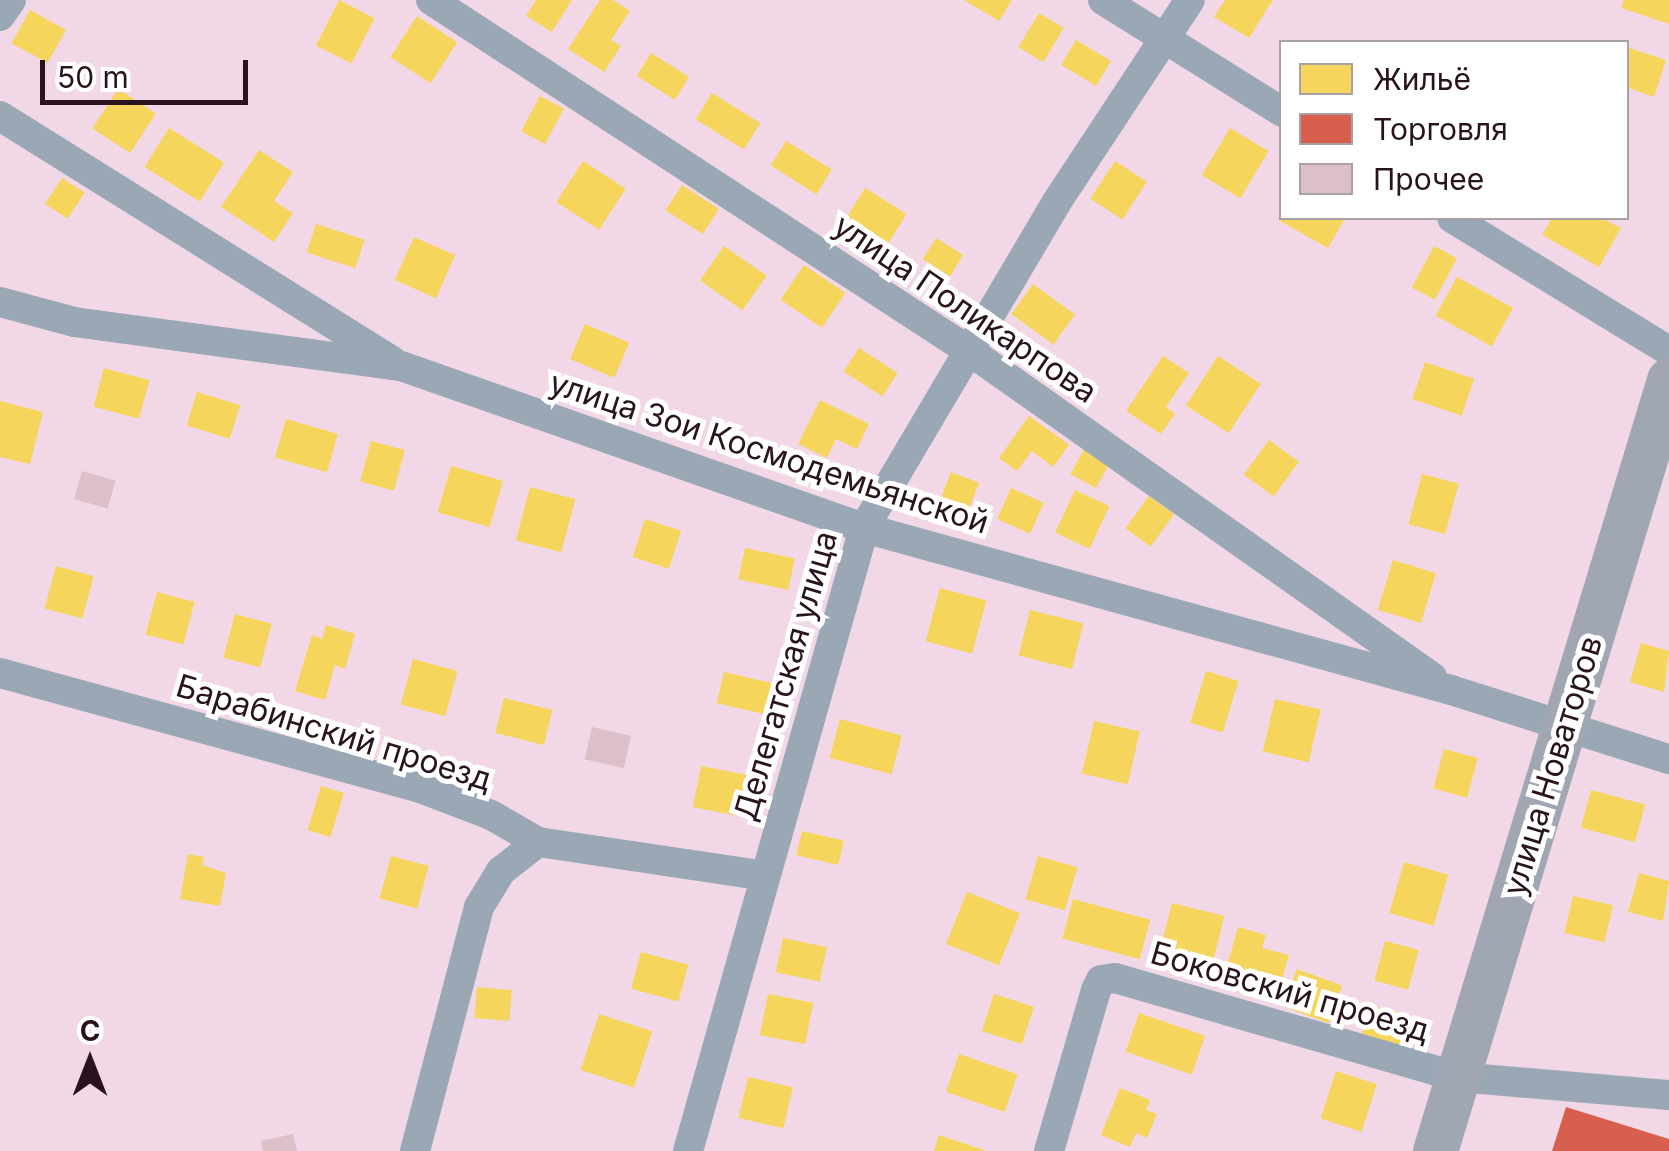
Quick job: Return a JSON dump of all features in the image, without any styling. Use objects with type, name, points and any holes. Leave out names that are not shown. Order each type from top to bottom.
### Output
[{"type":"main road","name":"улица Новаторов","points":[[1436,1151],[1669,380]]},
{"type":"street","points":[[0,16],[10,0]]},
{"type":"street","name":"улица Поликарпова","points":[[431,0],[970,352],[1450,690]]},
{"type":"street","points":[[1103,0],[1279,110]]},
{"type":"street","name":"Делегатская улица","points":[[688,1151],[864,528],[1056,203],[1190,0]]},
{"type":"street","points":[[0,116],[401,366]]},
{"type":"street","points":[[1455,220],[1669,351]]},
{"type":"street","name":"улица Зои Космодемьянской","points":[[0,302],[74,322],[401,366],[864,528],[1450,690],[1669,759]]},
{"type":"street","name":"Барабинский проезд","points":[[0,673],[420,788],[491,816],[538,842],[765,876]]},
{"type":"street","points":[[415,1151],[479,906],[501,871],[538,842]]},
{"type":"street","name":"Боковский проезд","points":[[1049,1151],[1101,980],[1115,978],[1458,1078]]},
{"type":"street","points":[[1458,1078],[1669,1095]]},
{"type":"building: Жильё","points":[[339,0],[375,18],[351,64],[316,45]]},
{"type":"building: Жильё","points":[[536,0],[572,0],[552,32],[526,16]]},
{"type":"building: Жильё","points":[[600,0],[613,0],[630,11],[611,40],[621,46],[604,72],[568,49]]},
{"type":"building: Жильё","points":[[964,0],[1012,0],[999,21]]},
{"type":"building: Жильё","points":[[1225,0],[1273,0],[1249,38],[1214,17]]},
{"type":"building: Жильё","points":[[1624,0],[1669,0],[1669,24],[1621,8]]},
{"type":"building: Жильё","points":[[30,10],[66,30],[47,63],[12,43]]},
{"type":"building: Жильё","points":[[1039,13],[1064,28],[1043,62],[1018,47]]},
{"type":"building: Жильё","points":[[417,16],[457,42],[431,83],[390,57]]},
{"type":"building: Жильё","points":[[1076,40],[1111,61],[1096,86],[1061,65]]},
{"type":"building: Жильё","points":[[1629,48],[1666,60],[1654,97],[1629,88]]},
{"type":"building: Жильё","points":[[651,53],[689,77],[675,100],[637,76]]},
{"type":"building: Жильё","points":[[118,89],[156,114],[130,153],[92,128]]},
{"type":"building: Жильё","points":[[712,93],[760,123],[744,149],[696,119]]},
{"type":"building: Жильё","points":[[540,96],[564,109],[545,144],[521,131]]},
{"type":"building: Жильё","points":[[169,128],[224,162],[200,201],[145,167]]},
{"type":"building: Жильё","points":[[1230,128],[1269,151],[1240,198],[1202,175]]},
{"type":"building: Жильё","points":[[786,141],[832,170],[816,194],[771,166]]},
{"type":"building: Жильё","points":[[259,150],[293,172],[274,201],[293,213],[274,242],[221,207]]},
{"type":"building: Жильё","points":[[583,161],[626,189],[599,230],[556,202]]},
{"type":"building: Жильё","points":[[1115,161],[1147,182],[1122,219],[1090,199]]},
{"type":"building: Жильё","points":[[62,178],[85,193],[68,219],[45,204]]},
{"type":"building: Жильё","points":[[682,185],[719,209],[703,234],[666,210]]},
{"type":"building: Жильё","points":[[865,188],[907,214],[889,243],[847,217]]},
{"type":"building: Жильё","points":[[1281,220],[1344,220],[1328,248]]},
{"type":"building: Жильё","points":[[1551,220],[1605,220],[1621,228],[1599,267],[1542,235]]},
{"type":"building: Жильё","points":[[316,224],[365,240],[355,268],[307,253]]},
{"type":"building: Жильё","points":[[414,237],[455,255],[436,298],[395,280]]},
{"type":"building: Жильё","points":[[936,238],[963,255],[950,276],[923,259]]},
{"type":"building: Жильё","points":[[724,246],[767,276],[743,310],[700,280]]},
{"type":"building: Жильё","points":[[1434,246],[1457,258],[1435,300],[1412,287]]},
{"type":"building: Жильё","points":[[804,265],[845,293],[822,328],[781,300]]},
{"type":"building: Жильё","points":[[1457,277],[1513,308],[1492,347],[1436,315]]},
{"type":"building: Жильё","points":[[1033,284],[1075,315],[1053,344],[1011,314]]},
{"type":"building: Жильё","points":[[585,324],[629,343],[614,378],[570,359]]},
{"type":"building: Жильё","points":[[859,348],[898,373],[882,397],[844,371]]},
{"type":"building: Жильё","points":[[1163,356],[1189,373],[1166,407],[1175,414],[1161,434],[1126,411]]},
{"type":"building: Жильё","points":[[1218,356],[1261,384],[1229,433],[1186,405]]},
{"type":"building: Жильё","points":[[1425,362],[1474,379],[1461,416],[1412,399]]},
{"type":"building: Жильё","points":[[104,368],[149,380],[139,419],[94,407]]},
{"type":"building: Жильё","points":[[197,392],[240,405],[230,439],[187,425]]},
{"type":"building: Жильё","points":[[820,400],[869,424],[857,449],[836,439],[827,458],[798,444]]},
{"type":"building: Жильё","points":[[0,401],[43,412],[30,464],[0,457]]},
{"type":"building: Жильё","points":[[1029,416],[1069,445],[1053,467],[1032,451],[1017,471],[999,458]]},
{"type":"building: Жильё","points":[[286,419],[338,434],[327,472],[275,457]]},
{"type":"building: Жильё","points":[[1269,440],[1299,462],[1274,497],[1244,475]]},
{"type":"building: Жильё","points":[[371,441],[405,450],[394,491],[360,482]]},
{"type":"building: Жильё","points":[[1086,446],[1111,460],[1096,488],[1070,474]]},
{"type":"building: Жильё","points":[[451,466],[503,481],[490,527],[438,512]]},
{"type":"building: Жильё","points":[[951,472],[979,483],[966,516],[938,506]]},
{"type":"building: Жильё","points":[[1422,474],[1459,484],[1445,534],[1409,524]]},
{"type":"building: Жильё","points":[[530,487],[575,499],[561,552],[516,540]]},
{"type":"building: Жильё","points":[[1011,488],[1044,503],[1030,534],[997,519]]},
{"type":"building: Жильё","points":[[1075,490],[1109,506],[1090,549],[1055,533]]},
{"type":"building: Жильё","points":[[1149,496],[1174,514],[1151,547],[1125,528]]},
{"type":"building: Жильё","points":[[645,519],[681,531],[669,569],[633,557]]},
{"type":"building: Жильё","points":[[745,548],[795,559],[788,590],[738,579]]},
{"type":"building: Жильё","points":[[1393,560],[1436,573],[1421,623],[1378,610]]},
{"type":"building: Жильё","points":[[56,566],[94,576],[82,619],[45,609]]},
{"type":"building: Жильё","points":[[940,588],[986,600],[972,654],[926,641]]},
{"type":"building: Жильё","points":[[157,592],[195,602],[183,645],[146,635]]},
{"type":"building: Жильё","points":[[1030,610],[1083,623],[1072,669],[1019,656]]},
{"type":"building: Жильё","points":[[235,614],[272,624],[260,667],[223,657]]},
{"type":"building: Жильё","points":[[326,625],[355,634],[345,669],[335,665],[325,700],[295,691],[312,635],[322,639]]},
{"type":"building: Жильё","points":[[1641,643],[1669,651],[1664,692],[1630,682]]},
{"type":"building: Жильё","points":[[413,659],[457,671],[445,716],[401,704]]},
{"type":"building: Жильё","points":[[1206,671],[1239,681],[1223,733],[1190,723]]},
{"type":"building: Жильё","points":[[724,672],[773,683],[766,714],[717,703]]},
{"type":"building: Жильё","points":[[504,698],[553,710],[544,745],[495,733]]},
{"type":"building: Жильё","points":[[1275,699],[1321,710],[1309,762],[1263,752]]},
{"type":"building: Жильё","points":[[840,719],[902,736],[891,774],[830,758]]},
{"type":"building: Жильё","points":[[1094,721],[1140,732],[1128,784],[1082,774]]},
{"type":"building: Жильё","points":[[1444,749],[1478,758],[1467,798],[1433,789]]},
{"type":"building: Жильё","points":[[701,766],[746,775],[738,816],[693,807]]},
{"type":"building: Жильё","points":[[321,786],[344,793],[331,837],[308,830]]},
{"type":"building: Жильё","points":[[1591,790],[1645,804],[1635,842],[1581,828]]},
{"type":"building: Жильё","points":[[802,831],[844,841],[838,865],[796,855]]},
{"type":"building: Жильё","points":[[188,854],[204,857],[202,865],[226,873],[220,906],[180,899]]},
{"type":"building: Жильё","points":[[391,856],[429,866],[417,909],[380,899]]},
{"type":"building: Жильё","points":[[1038,856],[1077,867],[1065,911],[1026,899]]},
{"type":"building: Жильё","points":[[1404,862],[1448,875],[1434,926],[1389,913]]},
{"type":"building: Жильё","points":[[1639,873],[1669,881],[1663,921],[1628,912]]},
{"type":"building: Жильё","points":[[967,892],[1020,913],[999,965],[946,944]]},
{"type":"building: Жильё","points":[[1573,896],[1613,905],[1604,942],[1564,933]]},
{"type":"building: Жильё","points":[[1073,899],[1150,920],[1140,959],[1062,939]]},
{"type":"building: Жильё","points":[[1172,903],[1224,916],[1210,972],[1158,959]]},
{"type":"building: Жильё","points":[[1238,927],[1266,935],[1262,948],[1289,955],[1278,992],[1224,977]]},
{"type":"building: Жильё","points":[[783,938],[827,947],[820,982],[776,972]]},
{"type":"building: Жильё","points":[[1385,941],[1419,950],[1408,990],[1374,981]]},
{"type":"building: Жильё","points":[[641,952],[688,965],[678,1001],[631,989]]},
{"type":"building: Жильё","points":[[1297,969],[1342,985],[1328,1023],[1283,1007]]},
{"type":"building: Жильё","points":[[477,987],[512,990],[509,1021],[474,1018]]},
{"type":"building: Жильё","points":[[768,994],[813,1003],[805,1044],[760,1035]]},
{"type":"building: Жильё","points":[[994,994],[1034,1007],[1022,1044],[982,1031]]},
{"type":"building: Жильё","points":[[1369,1005],[1412,1016],[1403,1051],[1360,1040]]},
{"type":"building: Жильё","points":[[1139,1013],[1205,1036],[1192,1075],[1126,1052]]},
{"type":"building: Жильё","points":[[599,1014],[652,1031],[634,1087],[581,1070]]},
{"type":"building: Жильё","points":[[959,1054],[1018,1074],[1005,1112],[946,1092]]},
{"type":"building: Жильё","points":[[1336,1071],[1377,1084],[1361,1132],[1321,1119]]},
{"type":"building: Жильё","points":[[748,1077],[793,1087],[783,1128],[739,1118]]},
{"type":"building: Жильё","points":[[1120,1088],[1150,1100],[1146,1110],[1157,1114],[1147,1138],[1136,1133],[1130,1147],[1101,1135]]},
{"type":"building: Жильё","points":[[939,1135],[984,1150],[984,1151],[934,1151]]},
{"type":"building: Торговля","points":[[1566,1107],[1669,1139],[1669,1151],[1552,1151]]},
{"type":"building: Прочее","points":[[82,471],[116,481],[108,509],[74,499]]},
{"type":"building: Прочее","points":[[592,727],[631,736],[624,768],[585,759]]},
{"type":"building: Прочее","points":[[293,1134],[297,1151],[263,1151],[261,1141]]}]
